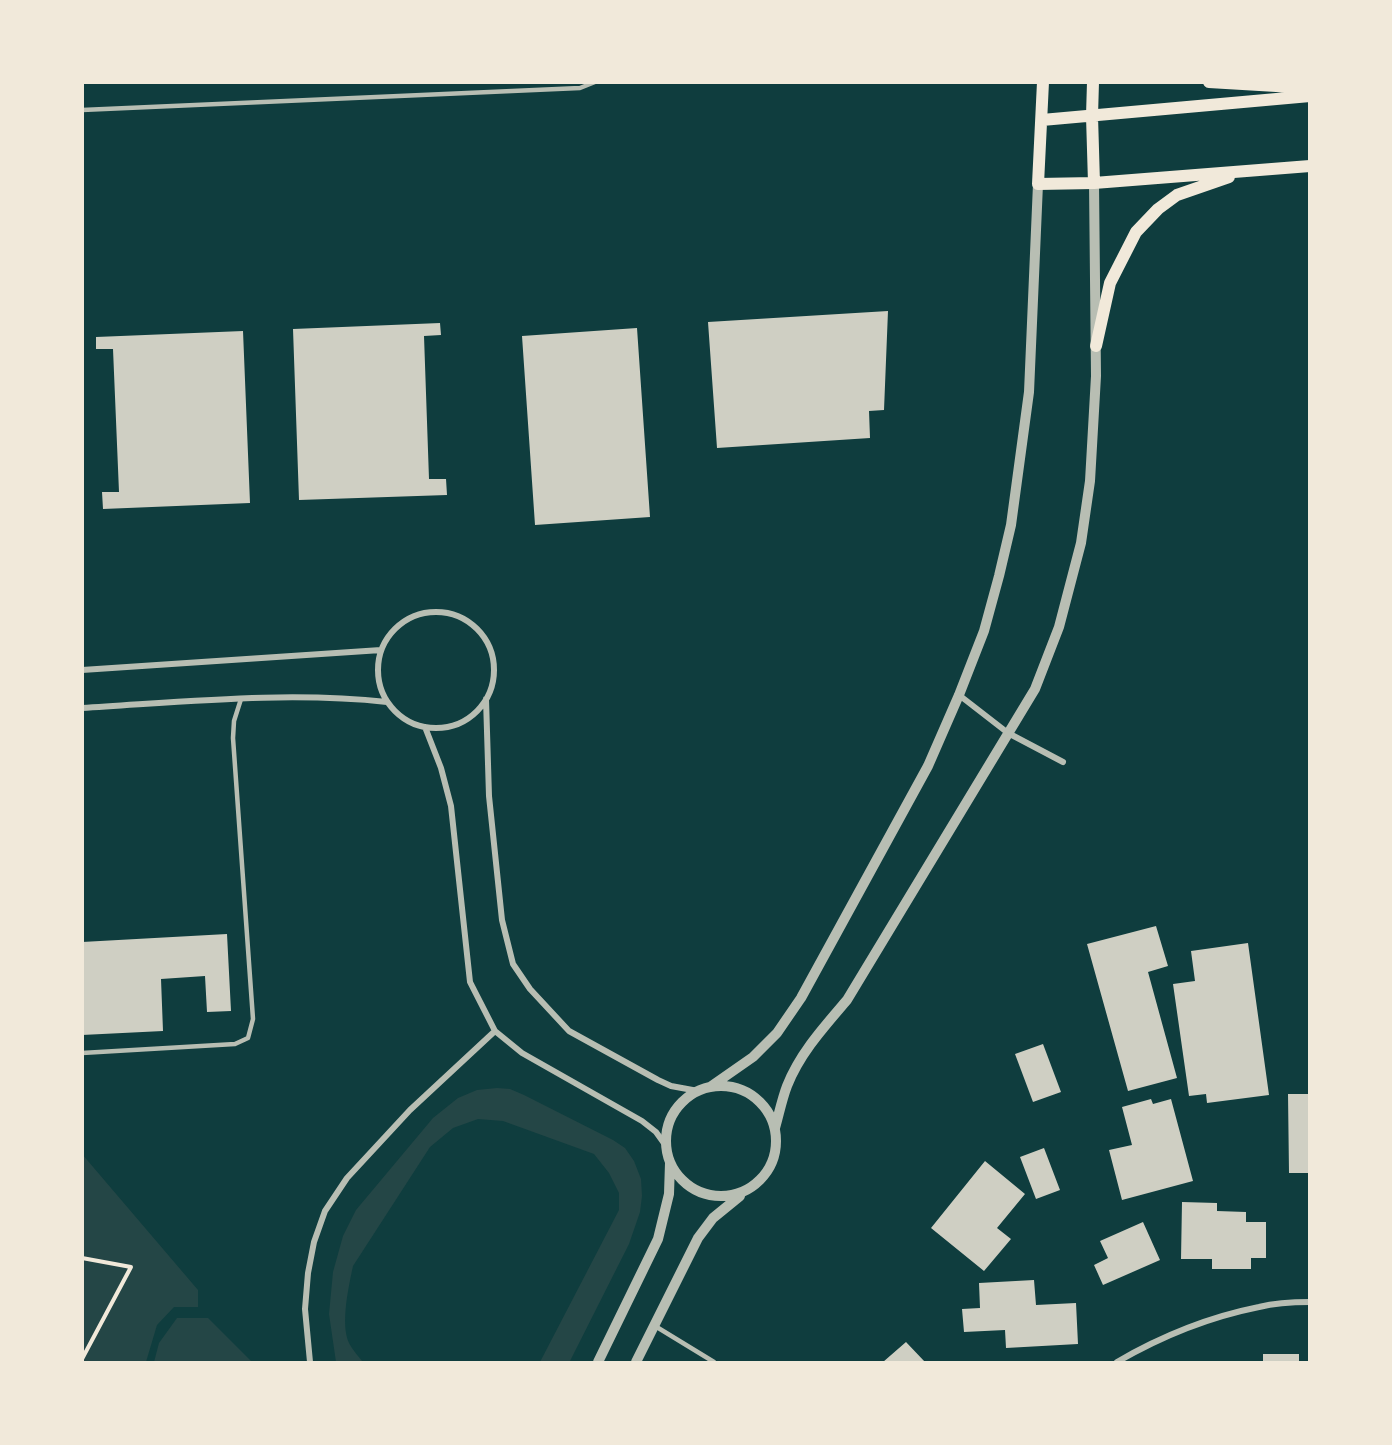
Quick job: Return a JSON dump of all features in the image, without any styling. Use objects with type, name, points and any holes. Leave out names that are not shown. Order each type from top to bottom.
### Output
[{"type":"main road","points":[[1043,82],[1038,184],[1094,183],[1310,166]]},
{"type":"main road","points":[[1093,82],[1094,183]]},
{"type":"main road","points":[[1209,82],[1310,88]]},
{"type":"main road","points":[[1041,120],[1310,96]]},
{"type":"main road","points":[[1096,346],[1110,283],[1136,232],[1158,209],[1178,195],[1246,171]]},
{"type":"street","points":[[775,1128],[787,1086],[799,1063],[813,1039],[847,1000],[1035,688],[1059,627],[1081,543],[1090,481],[1096,376],[1094,183]]},
{"type":"street","points":[[711,1087],[753,1057],[777,1033],[793,1011],[928,766],[984,631],[1011,525],[1029,392],[1038,184]]},
{"type":"street","points":[[441,612],[460,617],[476,628],[488,644],[494,662],[493,681],[486,699],[475,713],[460,723],[443,728],[424,727],[397,714],[387,702],[380,686],[377,668],[381,650],[390,634],[405,621],[422,614],[441,612]]},
{"type":"street","points":[[82,670],[381,650]]},
{"type":"street","points":[[959,695],[1008,733],[1063,762]]},
{"type":"street","points":[[82,708],[289,697],[387,702]]},
{"type":"street","points":[[486,699],[489,796],[502,920],[513,964],[530,989],[569,1031],[658,1080],[671,1086],[698,1091]]},
{"type":"street","points":[[424,727],[441,768],[451,806],[470,982],[495,1031],[522,1053],[642,1121],[656,1132],[666,1146]]},
{"type":"street","points":[[310,1362],[306,1309],[308,1273],[314,1242],[325,1211],[347,1178],[410,1110],[495,1031]]},
{"type":"street","points":[[598,1362],[658,1239],[669,1194],[670,1162],[666,1133],[670,1120],[686,1098],[698,1091],[711,1087],[728,1086],[744,1091],[758,1100],[769,1112],[775,1128],[777,1146],[772,1165],[761,1181],[713,1218],[698,1238],[636,1362]]},
{"type":"street","points":[[670,1162],[680,1178],[693,1189],[710,1196],[728,1197],[745,1192]]},
{"type":"street","points":[[1117,1362],[1160,1340],[1209,1320],[1260,1306],[1310,1302]]},
{"type":"lane","points":[[82,110],[580,88],[595,82]]},
{"type":"lane","points":[[82,1053],[235,1044],[248,1038],[253,1018],[233,738],[234,721],[242,699]]},
{"type":"lane","points":[[655,1326],[714,1362]]},
{"type":"path","points":[[82,1258],[132,1267],[82,1359]]},
{"type":"shaded area","points":[[510,1089],[524,1095],[613,1140],[625,1148],[634,1161],[641,1179],[640,1212],[629,1244],[570,1361],[540,1362],[619,1210],[619,1193],[609,1173],[594,1154],[503,1121],[478,1119],[453,1128],[430,1147],[353,1266],[346,1304],[345,1326],[349,1343],[363,1362],[336,1362],[329,1314],[333,1272],[343,1236],[356,1210],[433,1118],[458,1098],[477,1090]]},
{"type":"shaded area","points":[[82,1154],[198,1290],[198,1307],[174,1307],[157,1325],[146,1362],[83,1362]]},
{"type":"shaded area","points":[[177,1318],[208,1318],[252,1362],[154,1362],[159,1343]]},
{"type":"building","points":[[888,311],[884,410],[869,411],[870,438],[717,448],[708,322]]},
{"type":"building","points":[[440,323],[441,335],[424,336],[429,479],[446,479],[447,495],[299,500],[293,329]]},
{"type":"building","points":[[637,328],[650,517],[535,525],[522,336]]},
{"type":"building","points":[[243,331],[250,503],[103,509],[102,492],[119,492],[113,349],[96,349],[96,337]]},
{"type":"building","points":[[1156,926],[1168,966],[1148,972],[1177,1078],[1128,1091],[1087,944]]},
{"type":"building","points":[[227,934],[231,1011],[207,1012],[205,976],[161,979],[163,1031],[82,1035],[82,942]]},
{"type":"building","points":[[1248,943],[1269,1095],[1207,1103],[1206,1094],[1189,1096],[1173,984],[1195,981],[1191,951]]},
{"type":"building","points":[[1043,1044],[1061,1092],[1033,1102],[1015,1054]]},
{"type":"building","points":[[1288,1094],[1310,1094],[1310,1173],[1289,1173]]},
{"type":"building","points":[[1151,1099],[1153,1104],[1171,1099],[1193,1181],[1122,1200],[1109,1150],[1132,1145],[1122,1107]]},
{"type":"building","points":[[1044,1148],[1060,1190],[1036,1199],[1020,1157]]},
{"type":"building","points":[[985,1161],[1025,1194],[997,1228],[1011,1239],[984,1271],[931,1228]]},
{"type":"building","points":[[1182,1202],[1217,1203],[1217,1211],[1246,1212],[1246,1222],[1266,1222],[1266,1258],[1251,1258],[1251,1269],[1212,1269],[1212,1259],[1181,1259]]},
{"type":"building","points":[[1143,1222],[1160,1260],[1103,1285],[1094,1265],[1108,1258],[1100,1241]]},
{"type":"building","points":[[1034,1280],[1036,1305],[1076,1303],[1078,1344],[1006,1348],[1005,1330],[964,1332],[962,1309],[980,1308],[979,1283]]},
{"type":"building","points":[[906,1342],[925,1362],[883,1362]]},
{"type":"building","points":[[1263,1354],[1299,1354],[1299,1362],[1263,1362]]}]
